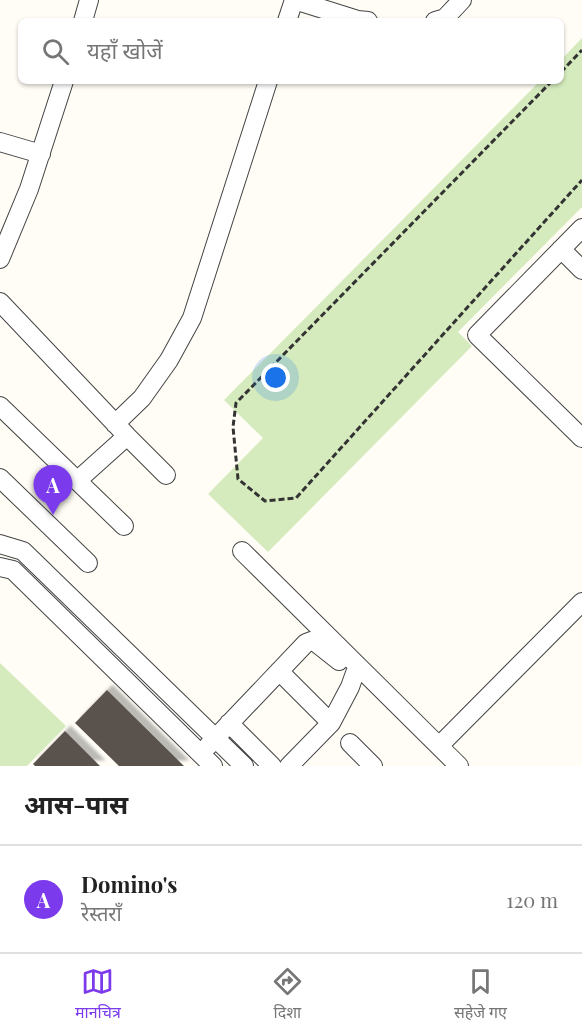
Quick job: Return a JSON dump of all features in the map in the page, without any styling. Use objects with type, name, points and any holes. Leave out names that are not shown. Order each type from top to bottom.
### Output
[{"type":"street","points":[[84,18],[90,0]]},
{"type":"street","points":[[288,18],[294,0],[352,18]]},
{"type":"street","points":[[445,18],[462,0]]},
{"type":"street","points":[[0,259],[29,189],[63,84]]},
{"type":"street","points":[[78,480],[121,430],[169,360],[192,318],[267,84]]},
{"type":"street","points":[[0,142],[41,154]]},
{"type":"street","points":[[582,228],[477,334],[582,438]]},
{"type":"street","points":[[561,249],[582,270]]},
{"type":"street","points":[[0,303],[166,475]]},
{"type":"street","points":[[0,406],[124,526]]},
{"type":"street","points":[[0,478],[88,563]]},
{"type":"street","points":[[0,544],[23,551],[244,766]]},
{"type":"street","points":[[242,551],[358,671],[459,766]]},
{"type":"street","points":[[0,567],[13,570],[207,760],[215,737],[306,643],[315,642],[358,671]]},
{"type":"street","points":[[439,746],[582,602]]},
{"type":"street","points":[[279,671],[331,723]]},
{"type":"street","points":[[289,766],[331,723],[358,671]]},
{"type":"street","points":[[229,723],[272,766]]},
{"type":"street","points":[[350,743],[373,766]]},
{"type":"path","points":[[564,69],[582,50]]},
{"type":"path","points":[[549,84],[236,403],[233,427],[238,478],[265,501],[296,498],[582,180]]},
{"type":"green space","points":[[582,38],[582,207],[458,332],[472,346],[268,552],[208,494],[263,438],[224,400],[537,84],[564,84],[564,57]]},
{"type":"green space","points":[[0,663],[66,726],[27,766],[0,766]]},
{"type":"building","points":[[107,690],[184,766],[119,766],[75,723]]},
{"type":"building","points":[[65,731],[100,766],[35,766],[33,764]]},
{"type":"place","name":"Domino's","points":[[53,515]]}]
